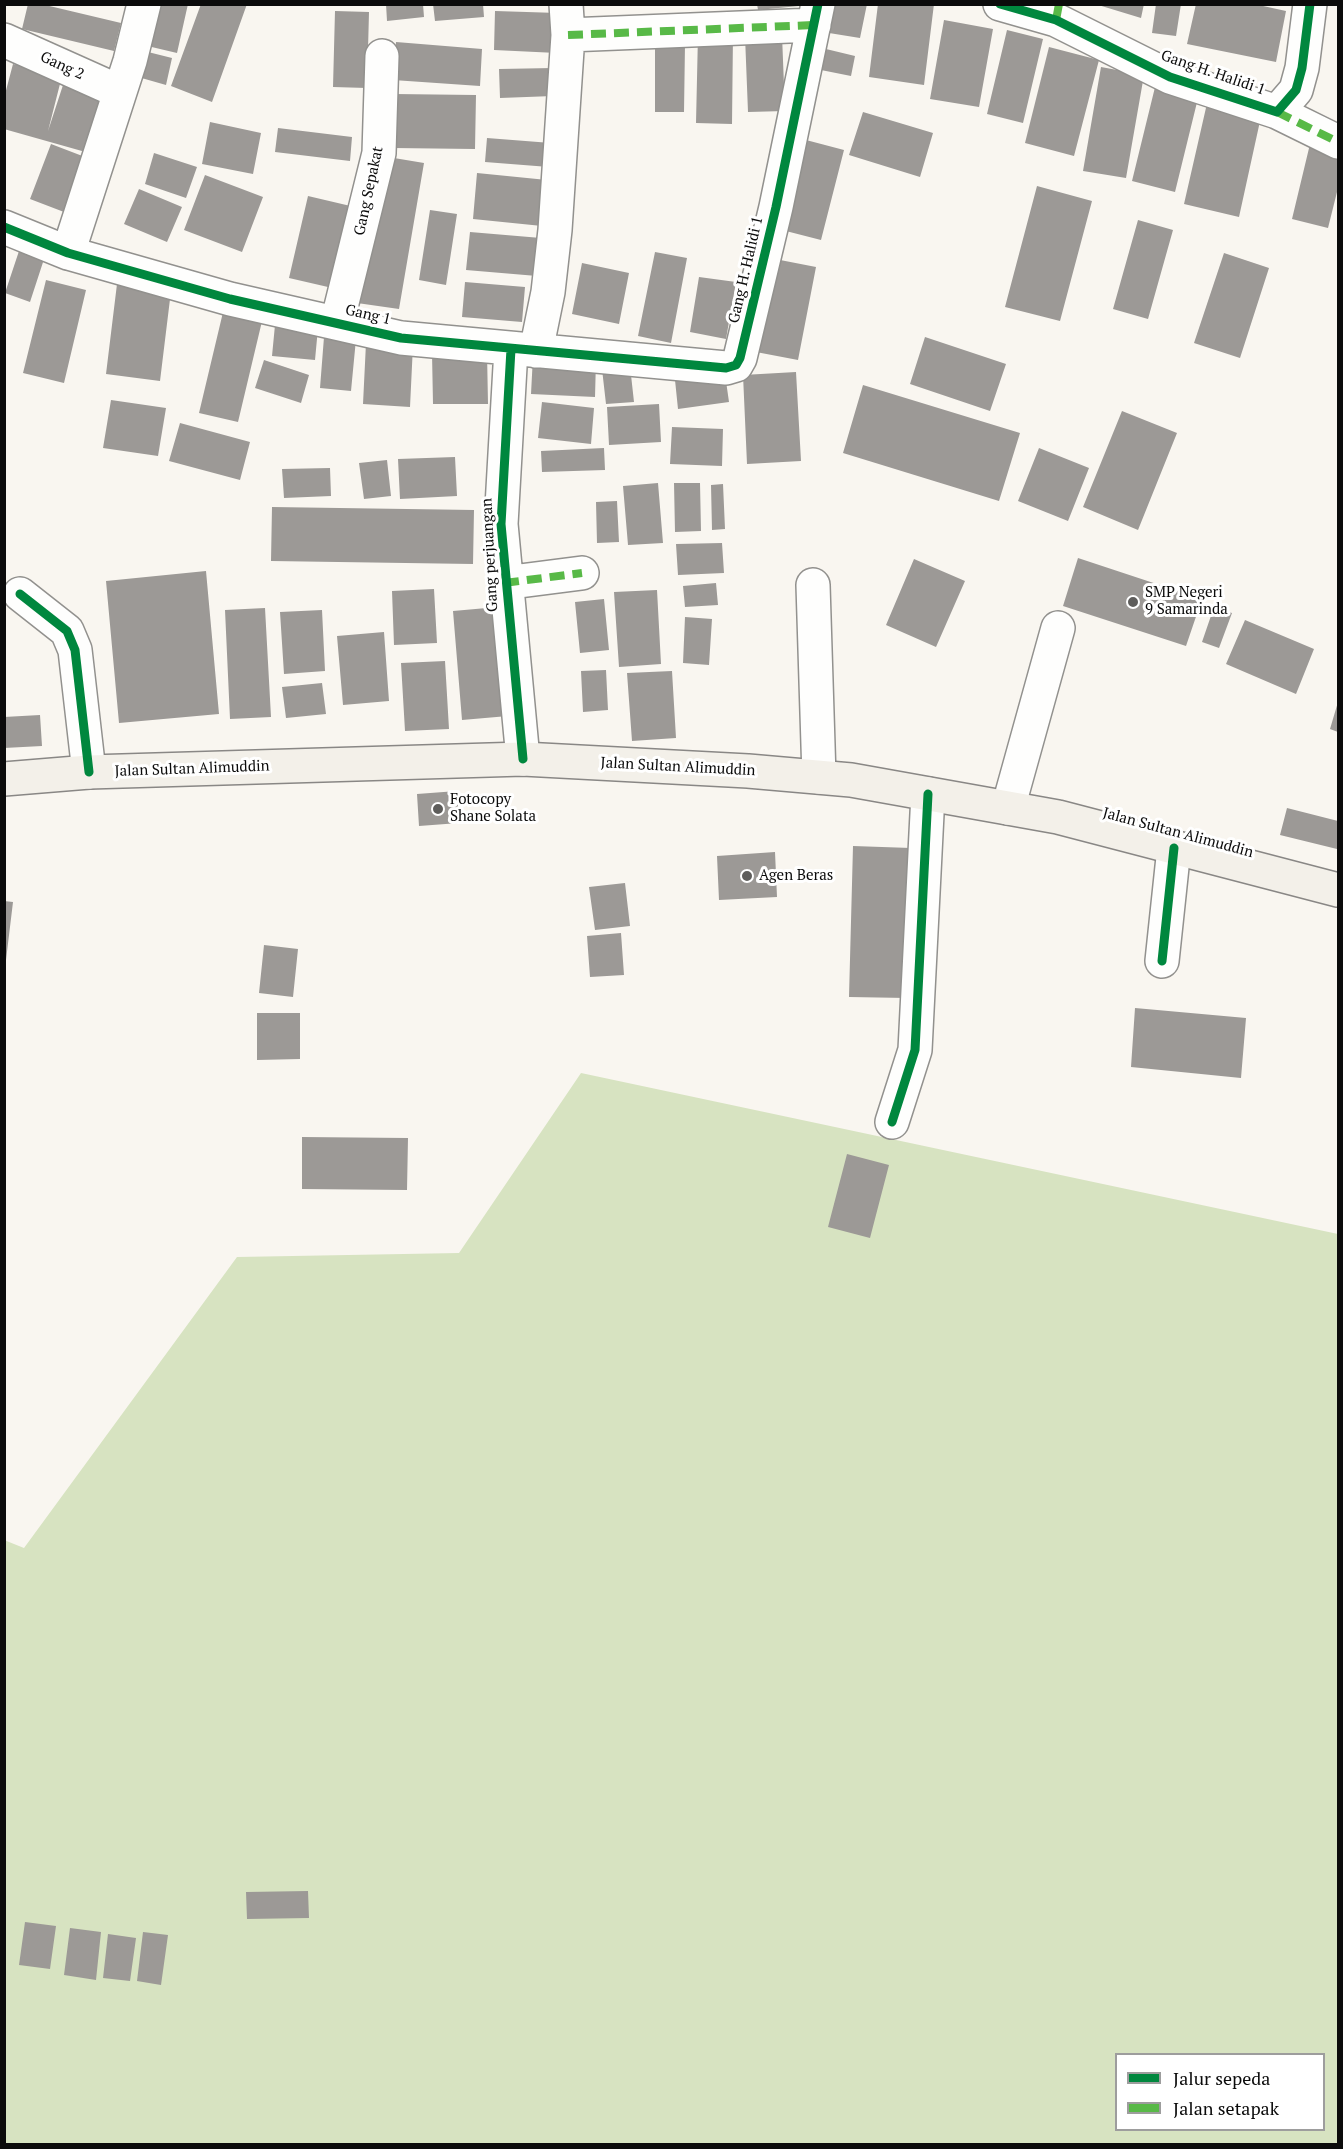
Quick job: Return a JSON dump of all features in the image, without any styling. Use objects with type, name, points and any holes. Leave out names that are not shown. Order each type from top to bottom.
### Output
[{"type":"main road","name":"Jalan Sultan Alimuddin","points":[[4,779],[89,772],[523,759],[819,777],[851,780],[1058,818],[1338,890]]},
{"type":"street","points":[[68,253],[120,92],[144,4]]},
{"type":"street","name":"Gang H. Halidi 1","points":[[1000,4],[1058,12],[1170,77],[1276,112],[1296,90],[1302,68],[1310,4]]},
{"type":"street","points":[[567,20],[816,15]]},
{"type":"street","name":"Gang H. Halidi 1","points":[[736,365],[740,358],[776,207],[816,15]]},
{"type":"street","name":"Gang perjuangan","points":[[523,759],[504,583],[501,524],[502,480],[523,350],[548,292],[555,230],[567,20]]},
{"type":"street","name":"Gang 2","points":[[4,40],[120,92]]},
{"type":"street","name":"Gang Sepakat","points":[[337,323],[379,153],[382,56]]},
{"type":"street","points":[[1276,112],[1338,142]]},
{"type":"street","name":"Gang 1","points":[[4,227],[68,253],[230,299],[401,338],[717,368],[736,365]]},
{"type":"street","points":[[504,583],[582,573]]},
{"type":"street","points":[[813,585],[819,777]]},
{"type":"street","points":[[20,594],[67,631],[75,650],[89,772]]},
{"type":"street","points":[[1008,808],[1058,627]]},
{"type":"street","points":[[892,1122],[915,1050],[928,794]]},
{"type":"street","points":[[1162,961],[1174,848]]},
{"type":"green space","points":[[581,1073],[1338,1234],[1338,2144],[5,2144],[4,1540],[24,1548],[237,1257],[459,1253]]},
{"type":"building","points":[[28,4],[41,4],[121,23],[114,51],[22,29]]},
{"type":"building","points":[[148,4],[188,4],[177,53],[139,44]]},
{"type":"building","points":[[201,4],[247,4],[212,102],[171,86]]},
{"type":"building","points":[[386,4],[423,4],[424,17],[387,21]]},
{"type":"building","points":[[433,4],[483,4],[484,17],[435,21]]},
{"type":"building","points":[[757,4],[799,4],[799,6],[758,10]]},
{"type":"building","points":[[834,4],[867,4],[860,38],[829,33]]},
{"type":"building","points":[[878,4],[934,4],[924,85],[869,77]]},
{"type":"building","points":[[1095,4],[1144,4],[1141,18]]},
{"type":"building","points":[[1156,4],[1181,4],[1176,36],[1152,33]]},
{"type":"building","points":[[1196,4],[1254,4],[1286,11],[1276,62],[1187,44]]},
{"type":"building","points":[[335,11],[369,12],[367,88],[333,87]]},
{"type":"building","points":[[495,11],[558,13],[557,53],[494,50]]},
{"type":"building","points":[[944,20],[993,29],[979,107],[930,99]]},
{"type":"building","points":[[1007,30],[1043,39],[1023,123],[987,114]]},
{"type":"building","points":[[698,34],[733,34],[732,124],[696,123]]},
{"type":"building","points":[[782,35],[785,111],[748,112],[745,36]]},
{"type":"building","points":[[396,42],[482,49],[480,86],[393,80]]},
{"type":"building","points":[[655,43],[685,44],[684,112],[655,112]]},
{"type":"building","points":[[1049,47],[1099,60],[1074,156],[1025,143]]},
{"type":"building","points":[[826,49],[855,56],[851,76],[821,70]]},
{"type":"building","points":[[144,51],[172,58],[166,85],[138,77]]},
{"type":"building","points":[[13,64],[62,76],[48,131],[63,85],[107,99],[89,153],[4,129],[4,98]]},
{"type":"building","points":[[1101,67],[1144,75],[1126,178],[1083,171]]},
{"type":"building","points":[[553,68],[553,96],[500,98],[499,69]]},
{"type":"building","points":[[1157,79],[1200,90],[1175,192],[1132,181]]},
{"type":"building","points":[[394,94],[476,95],[475,149],[393,148]]},
{"type":"building","points":[[1208,99],[1262,112],[1239,217],[1184,204]]},
{"type":"building","points":[[863,112],[933,133],[920,177],[849,155]]},
{"type":"building","points":[[210,122],[261,133],[253,174],[202,164]]},
{"type":"building","points":[[278,128],[352,137],[350,161],[275,152]]},
{"type":"building","points":[[487,138],[551,143],[549,167],[485,162]]},
{"type":"building","points":[[806,140],[844,150],[821,240],[782,230]]},
{"type":"building","points":[[51,144],[85,157],[64,212],[30,199]]},
{"type":"building","points":[[1310,144],[1338,151],[1338,188],[1328,228],[1292,219]]},
{"type":"building","points":[[154,153],[197,167],[186,198],[145,184]]},
{"type":"building","points":[[382,156],[424,163],[399,309],[357,303]]},
{"type":"building","points":[[477,173],[547,180],[542,226],[473,219]]},
{"type":"building","points":[[205,175],[263,197],[242,252],[184,230]]},
{"type":"building","points":[[1037,186],[1092,201],[1060,321],[1005,307]]},
{"type":"building","points":[[139,189],[182,207],[167,242],[124,224]]},
{"type":"building","points":[[308,196],[359,208],[341,290],[289,278]]},
{"type":"building","points":[[430,210],[457,214],[446,285],[419,280]]},
{"type":"building","points":[[1138,220],[1173,230],[1148,319],[1113,309]]},
{"type":"building","points":[[470,232],[541,238],[537,276],[466,270]]},
{"type":"building","points":[[21,245],[46,253],[30,302],[5,293]]},
{"type":"building","points":[[655,252],[687,258],[671,343],[638,336]]},
{"type":"building","points":[[1224,253],[1269,268],[1240,358],[1194,343]]},
{"type":"building","points":[[775,259],[816,267],[798,360],[756,352]]},
{"type":"building","points":[[582,263],[629,273],[619,324],[572,314]]},
{"type":"building","points":[[699,277],[736,282],[726,339],[690,332]]},
{"type":"building","points":[[46,280],[86,290],[64,383],[23,373]]},
{"type":"building","points":[[465,282],[525,287],[522,322],[462,317]]},
{"type":"building","points":[[117,284],[171,291],[160,381],[106,374]]},
{"type":"building","points":[[224,308],[263,317],[238,422],[199,413]]},
{"type":"building","points":[[275,325],[318,328],[315,360],[272,356]]},
{"type":"building","points":[[324,337],[356,339],[351,391],[320,388]]},
{"type":"building","points":[[925,337],[1006,364],[990,411],[910,384]]},
{"type":"building","points":[[366,343],[413,345],[410,407],[363,404]]},
{"type":"building","points":[[487,352],[488,404],[433,404],[432,353]]},
{"type":"building","points":[[533,356],[596,360],[595,397],[531,394]]},
{"type":"building","points":[[264,360],[309,375],[301,403],[255,388]]},
{"type":"building","points":[[630,366],[634,402],[606,404],[602,369]]},
{"type":"building","points":[[796,372],[801,461],[747,464],[743,375]]},
{"type":"building","points":[[725,374],[729,402],[678,409],[675,380]]},
{"type":"building","points":[[863,385],[1020,433],[999,501],[843,453]]},
{"type":"building","points":[[111,400],[166,408],[158,456],[103,448]]},
{"type":"building","points":[[542,402],[594,408],[591,444],[538,438]]},
{"type":"building","points":[[659,404],[661,442],[609,445],[607,407]]},
{"type":"building","points":[[1122,411],[1177,433],[1138,530],[1083,507]]},
{"type":"building","points":[[180,423],[250,442],[240,480],[169,461]]},
{"type":"building","points":[[672,427],[723,429],[722,466],[670,464]]},
{"type":"building","points":[[604,448],[605,470],[542,472],[541,451]]},
{"type":"building","points":[[1039,448],[1089,468],[1068,521],[1018,501]]},
{"type":"building","points":[[455,457],[457,496],[400,499],[398,459]]},
{"type":"building","points":[[387,460],[391,496],[364,499],[359,463]]},
{"type":"building","points":[[330,468],[331,496],[284,498],[282,469]]},
{"type":"building","points":[[658,483],[663,543],[628,545],[623,486]]},
{"type":"building","points":[[674,483],[700,483],[701,531],[675,532]]},
{"type":"building","points":[[723,484],[725,529],[712,530],[711,485]]},
{"type":"building","points":[[617,501],[619,542],[597,543],[596,502]]},
{"type":"building","points":[[272,507],[474,510],[473,564],[271,561]]},
{"type":"building","points":[[722,543],[724,573],[678,575],[676,544]]},
{"type":"building","name":"SMP Negeri 9 Samarinda","points":[[1078,558],[1202,599],[1186,646],[1063,606]]},
{"type":"building","points":[[914,559],[965,581],[936,647],[886,625]]},
{"type":"building","points":[[206,571],[219,714],[119,723],[106,581]]},
{"type":"building","points":[[716,583],[718,605],[685,607],[683,586]]},
{"type":"building","points":[[434,589],[437,643],[394,645],[392,591]]},
{"type":"building","points":[[657,590],[661,664],[619,667],[614,592]]},
{"type":"building","points":[[604,599],[609,650],[580,653],[575,602]]},
{"type":"building","points":[[498,607],[508,716],[462,720],[453,611]]},
{"type":"building","points":[[1214,607],[1232,613],[1219,648],[1202,642]]},
{"type":"building","points":[[265,608],[271,717],[230,719],[225,610]]},
{"type":"building","points":[[322,610],[325,671],[284,674],[280,612]]},
{"type":"building","points":[[685,617],[712,619],[709,665],[683,663]]},
{"type":"building","points":[[1245,620],[1314,649],[1296,694],[1226,664]]},
{"type":"building","points":[[384,632],[389,701],[343,705],[337,636]]},
{"type":"building","points":[[445,661],[449,729],[405,731],[401,663]]},
{"type":"building","points":[[606,670],[608,710],[583,712],[581,671]]},
{"type":"building","points":[[672,671],[676,738],[632,741],[627,673]]},
{"type":"building","points":[[322,683],[326,714],[286,718],[282,687]]},
{"type":"building","points":[[1338,702],[1338,732],[1330,729]]},
{"type":"building","points":[[40,715],[42,746],[4,748],[4,717]]},
{"type":"building","name":"Fotocopy Shane Solata","points":[[457,791],[459,823],[419,826],[417,794]]},
{"type":"building","points":[[1287,808],[1338,821],[1337,849],[1280,835]]},
{"type":"building","points":[[853,846],[911,848],[907,998],[849,997]]},
{"type":"building","name":"Agen Beras","points":[[775,852],[777,897],[719,900],[717,856]]},
{"type":"building","points":[[625,883],[630,926],[595,930],[589,887]]},
{"type":"building","points":[[4,901],[13,902],[6,960],[4,960]]},
{"type":"building","points":[[621,933],[624,975],[590,977],[587,936]]},
{"type":"building","points":[[264,945],[298,949],[293,997],[259,993]]},
{"type":"building","points":[[1135,1008],[1246,1018],[1241,1078],[1131,1067]]},
{"type":"building","points":[[257,1013],[300,1013],[300,1059],[257,1060]]},
{"type":"building","points":[[302,1137],[408,1138],[407,1190],[302,1189]]},
{"type":"building","points":[[847,1154],[889,1165],[870,1238],[828,1227]]},
{"type":"building","points":[[308,1891],[309,1918],[247,1919],[246,1892]]},
{"type":"building","points":[[25,1922],[56,1926],[50,1969],[19,1965]]},
{"type":"building","points":[[70,1928],[101,1932],[96,1980],[64,1975]]},
{"type":"building","points":[[143,1932],[168,1935],[161,1985],[137,1981]]},
{"type":"building","points":[[108,1934],[136,1938],[130,1981],[103,1978]]},
{"type":"marked path","points":[[1056,20],[1059,4]]},
{"type":"marked path","points":[[568,35],[814,25]]},
{"type":"marked path","points":[[1277,112],[1338,142]]},
{"type":"marked path","points":[[504,583],[582,573]]},
{"type":"cycle path","points":[[4,227],[68,253],[230,299],[401,338],[726,368],[736,365],[740,358],[776,207],[818,4]]},
{"type":"cycle path","points":[[1000,4],[1056,20],[1170,77],[1277,112],[1296,90],[1302,68],[1310,4]]},
{"type":"cycle path","points":[[511,349],[501,524],[523,759]]},
{"type":"cycle path","points":[[20,594],[67,631],[75,650],[89,772]]},
{"type":"cycle path","points":[[892,1122],[915,1050],[928,794]]},
{"type":"cycle path","points":[[1162,961],[1174,848]]},
{"type":"place","name":"SMP Negeri 9 Samarinda","points":[[1133,602]]},
{"type":"place","name":"Fotocopy Shane Solata","points":[[438,809]]},
{"type":"place","name":"Agen Beras","points":[[747,876]]}]
